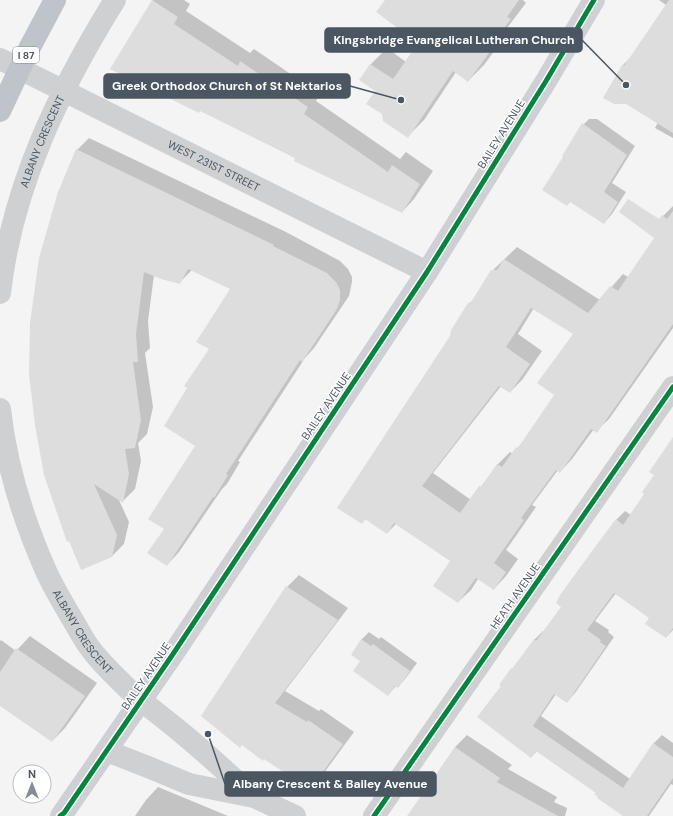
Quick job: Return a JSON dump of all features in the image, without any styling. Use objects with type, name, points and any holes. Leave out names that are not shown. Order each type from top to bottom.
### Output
[{"type":"highway","name":"I 87","points":[[0,111],[30,47],[55,0]]},
{"type":"main road","name":"BAILEY AVENUE","points":[[62,816],[141,701],[427,272],[546,81],[594,0]]},
{"type":"street","name":"ALBANY CRESCENT","points":[[0,293],[7,244],[20,197],[42,136],[64,91],[114,0]]},
{"type":"street","name":"WEST 231ST STREET","points":[[0,59],[427,272]]},
{"type":"street","name":"HEATH AVENUE","points":[[374,816],[673,387]]},
{"type":"street","name":"ALBANY CRESCENT","points":[[1,415],[7,455],[16,493],[29,531],[46,571],[81,635],[112,673],[141,701],[177,729],[254,797]]},
{"type":"street","name":"ALBANY CRESCENT","points":[[107,751],[148,766],[189,784],[254,797],[294,816]]},
{"type":"building","points":[[152,0],[178,17],[174,24],[238,66],[240,61],[308,107],[304,114],[388,172],[392,165],[420,184],[402,213],[294,161],[295,158],[200,111],[199,113],[110,69]]},
{"type":"building","points":[[385,0],[519,0],[507,17],[511,19],[492,44],[494,46],[468,82],[453,71],[408,138],[383,121],[382,114],[366,104],[375,91],[359,80],[370,64],[393,79],[418,43],[376,12]]},
{"type":"building","points":[[669,0],[673,0],[673,133],[626,104],[614,104],[603,98],[622,65],[624,66]]},
{"type":"building","points":[[582,123],[627,155],[604,192],[618,202],[604,224],[570,202],[567,206],[542,190]]},
{"type":"building","points":[[76,149],[274,245],[273,246],[327,273],[336,282],[340,290],[340,300],[337,309],[302,362],[300,360],[226,474],[228,475],[214,498],[213,497],[167,566],[147,553],[164,529],[148,519],[195,446],[164,426],[187,388],[184,386],[209,349],[196,342],[230,289],[188,269],[180,284],[161,279],[144,272],[136,334],[138,362],[133,362],[141,420],[135,448],[125,449],[129,474],[123,503],[94,484],[117,535],[112,557],[81,570],[69,541],[67,542],[44,475],[35,425],[29,374],[30,323],[39,258],[58,192]]},
{"type":"building","points":[[628,199],[659,219],[662,215],[667,219],[673,211],[673,324],[597,433],[591,429],[560,473],[556,470],[521,518],[524,520],[494,563],[506,572],[494,590],[476,578],[458,603],[433,586],[450,561],[394,523],[387,534],[365,519],[362,524],[337,508],[450,336],[451,330],[468,303],[470,304],[491,270],[497,270],[504,259],[588,313],[610,286],[618,291],[654,238],[619,212]],"holes":[[[531,308],[573,334],[537,383],[554,395],[518,448],[516,447],[502,467],[497,464],[460,513],[422,486],[499,386],[510,393],[530,364],[506,347]]]},
{"type":"building","points":[[673,437],[673,628],[666,638],[645,624],[649,618],[614,593],[587,630],[601,640],[600,642],[606,646],[567,703],[554,694],[533,726],[623,788],[653,743],[673,757],[673,778],[647,816],[623,816],[597,798],[598,797],[594,794],[596,793],[536,751],[531,758],[477,717],[501,686],[499,685],[511,668],[512,669],[534,639],[536,641],[561,607],[556,603],[560,595],[616,519],[623,525],[644,494],[642,492],[654,475],[649,472]]},
{"type":"building","points":[[286,586],[338,620],[275,703],[307,722],[308,720],[343,744],[310,790],[264,759],[263,761],[242,745],[240,748],[201,716]]},
{"type":"building","points":[[361,639],[371,646],[373,644],[410,671],[398,688],[395,686],[388,696],[353,671],[360,661],[351,655]]},
{"type":"building","points":[[16,648],[85,696],[52,742],[0,706],[0,672]]},
{"type":"building","points":[[455,747],[500,778],[497,782],[558,816],[407,816]]},
{"type":"cycle path","points":[[60,816],[64,813],[173,654],[427,272],[546,81],[594,0]]},
{"type":"cycle path","points":[[374,816],[673,387]]},
{"type":"place","name":"Kingsbridge Evangelical Lutheran Church","points":[[626,85]]},
{"type":"place","name":"Greek Orthodox Church of St Nektarios","points":[[401,100]]},
{"type":"place","name":"Albany Crescent & Bailey Avenue","points":[[208,734]]}]
